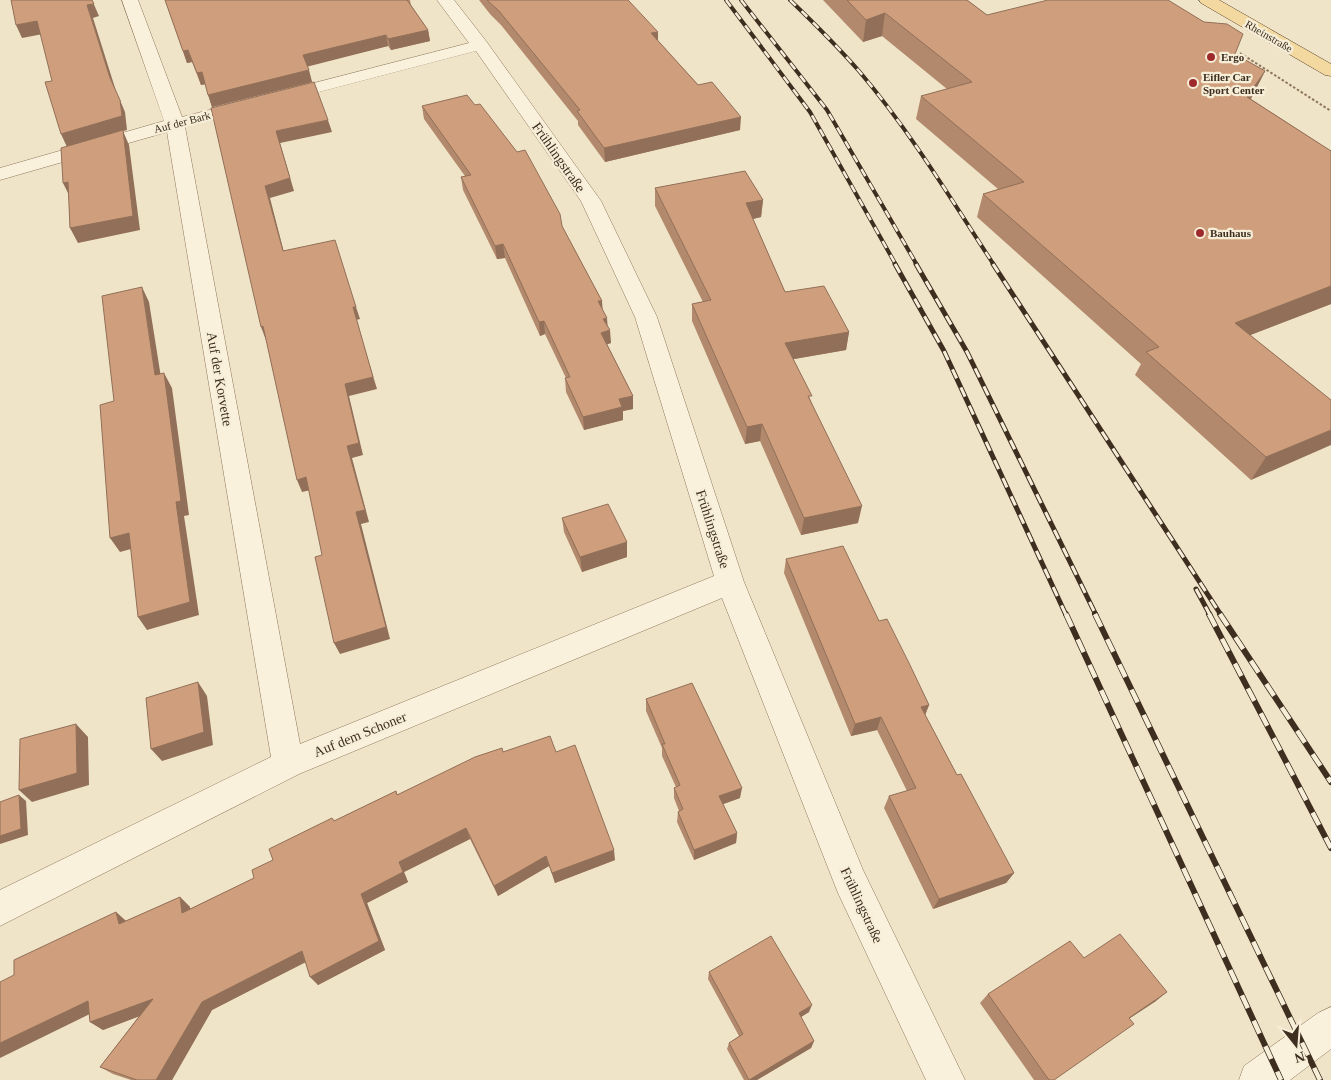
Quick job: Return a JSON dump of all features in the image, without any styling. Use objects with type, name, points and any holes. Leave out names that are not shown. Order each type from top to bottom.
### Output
[{"type":"main road","name":"Rheinstraße","points":[[1207,0],[1331,71]]},
{"type":"street","name":"Auf der Korvette","points":[[130,0],[175,124],[288,764]]},
{"type":"street","name":"Frühlingstraße","points":[[445,0],[480,45],[590,201],[646,317],[730,582],[850,881],[946,1080]]},
{"type":"street","name":"Auf der Bark","points":[[0,174],[175,124],[480,45]]},
{"type":"street","name":"Auf dem Schoner","points":[[0,908],[288,764],[730,582]]},
{"type":"street","points":[[1258,1080],[1331,1026]]},
{"type":"path","points":[[1240,53],[1331,111]]},
{"type":"building","points":[[11,0],[92,0],[94,4],[87,5],[110,78],[120,100],[122,116],[61,134],[45,82],[52,81],[37,21],[16,25]]},
{"type":"building","points":[[165,0],[407,0],[428,30],[388,39],[386,35],[303,55],[309,70],[208,95],[202,72],[197,73],[188,50],[183,51]]},
{"type":"building","points":[[487,0],[628,0],[658,32],[651,33],[698,85],[712,82],[741,117],[604,148],[577,111],[580,110],[499,11]]},
{"type":"building","points":[[847,0],[967,0],[987,15],[1048,0],[1168,0],[1204,22],[1227,24],[1243,34],[1235,54],[1265,71],[1247,97],[1331,151],[1331,286],[1235,323],[1331,400],[1331,430],[1266,457],[1146,352],[1159,347],[983,194],[1024,182],[921,96],[972,82],[885,13],[866,20]]},
{"type":"building","points":[[314,82],[328,120],[276,131],[290,178],[265,186],[283,251],[335,240],[356,307],[353,307],[373,377],[345,384],[359,443],[347,446],[365,510],[356,512],[386,627],[334,643],[315,557],[322,555],[306,477],[297,480],[263,326],[261,327],[211,108]]},
{"type":"building","points":[[467,95],[475,105],[480,104],[517,152],[525,150],[560,214],[562,226],[602,301],[598,301],[607,318],[603,319],[610,330],[601,333],[633,396],[619,399],[622,407],[583,417],[565,378],[570,377],[544,321],[539,322],[503,244],[495,246],[461,177],[471,175],[422,106]]},
{"type":"building","points":[[123,130],[133,216],[70,228],[68,182],[63,183],[61,148]]},
{"type":"building","points":[[745,171],[763,200],[746,203],[785,292],[824,286],[849,332],[785,343],[812,396],[808,396],[862,506],[804,518],[762,424],[747,427],[692,304],[711,300],[655,188]]},
{"type":"building","points":[[142,287],[155,375],[164,373],[181,501],[176,502],[190,602],[138,617],[129,533],[110,538],[100,405],[114,401],[102,296]]},
{"type":"building","points":[[608,504],[627,542],[580,557],[562,518]]},
{"type":"building","points":[[843,546],[879,621],[887,619],[909,663],[929,705],[921,707],[957,775],[961,774],[1014,873],[939,899],[889,796],[916,788],[881,717],[855,724],[786,559]]},
{"type":"building","points":[[198,682],[204,732],[151,749],[146,698]]},
{"type":"building","points":[[692,683],[742,788],[719,796],[737,833],[694,850],[678,812],[683,809],[674,788],[680,785],[662,744],[665,744],[646,699]]},
{"type":"building","points":[[76,724],[77,773],[19,790],[20,739]]},
{"type":"building","points":[[550,736],[556,752],[575,745],[614,850],[552,873],[546,856],[494,886],[466,828],[399,862],[403,872],[361,894],[379,941],[310,977],[302,951],[202,1002],[156,1080],[137,1080],[100,1067],[153,999],[90,1022],[88,1001],[0,1043],[0,982],[14,975],[14,960],[116,912],[119,924],[180,897],[182,913],[254,878],[252,870],[273,860],[269,849],[332,818],[334,821],[396,791],[397,795],[475,757],[502,748],[503,752]]},
{"type":"building","points":[[19,795],[21,829],[0,836],[0,802]]},
{"type":"building","points":[[1120,934],[1167,992],[1129,1018],[1134,1024],[1054,1080],[1049,1080],[988,994],[1070,941],[1084,958]]},
{"type":"building","points":[[771,936],[812,1005],[799,1013],[814,1041],[749,1080],[729,1043],[743,1034],[709,972]]},
{"type":"railway","points":[[726,0],[810,112],[896,265]]},
{"type":"railway","points":[[741,0],[827,110],[917,265]]},
{"type":"railway","points":[[790,0],[859,71],[896,117],[994,265]]},
{"type":"railway","points":[[895,264],[944,351],[1066,615]]},
{"type":"railway","points":[[916,264],[967,352],[1096,615]]},
{"type":"railway","points":[[993,264],[1221,615]]},
{"type":"railway","points":[[1196,589],[1210,615]]},
{"type":"railway","points":[[1066,614],[1281,1080]]},
{"type":"railway","points":[[1095,614],[1320,1080]]},
{"type":"railway","points":[[1209,614],[1331,848]]},
{"type":"railway","points":[[1220,614],[1331,782]]},
{"type":"place","name":"Ergo","points":[[1211,57]]},
{"type":"place","name":"Eifler Car Sport Center","points":[[1193,83]]},
{"type":"place","name":"Bauhaus","points":[[1200,233]]}]
